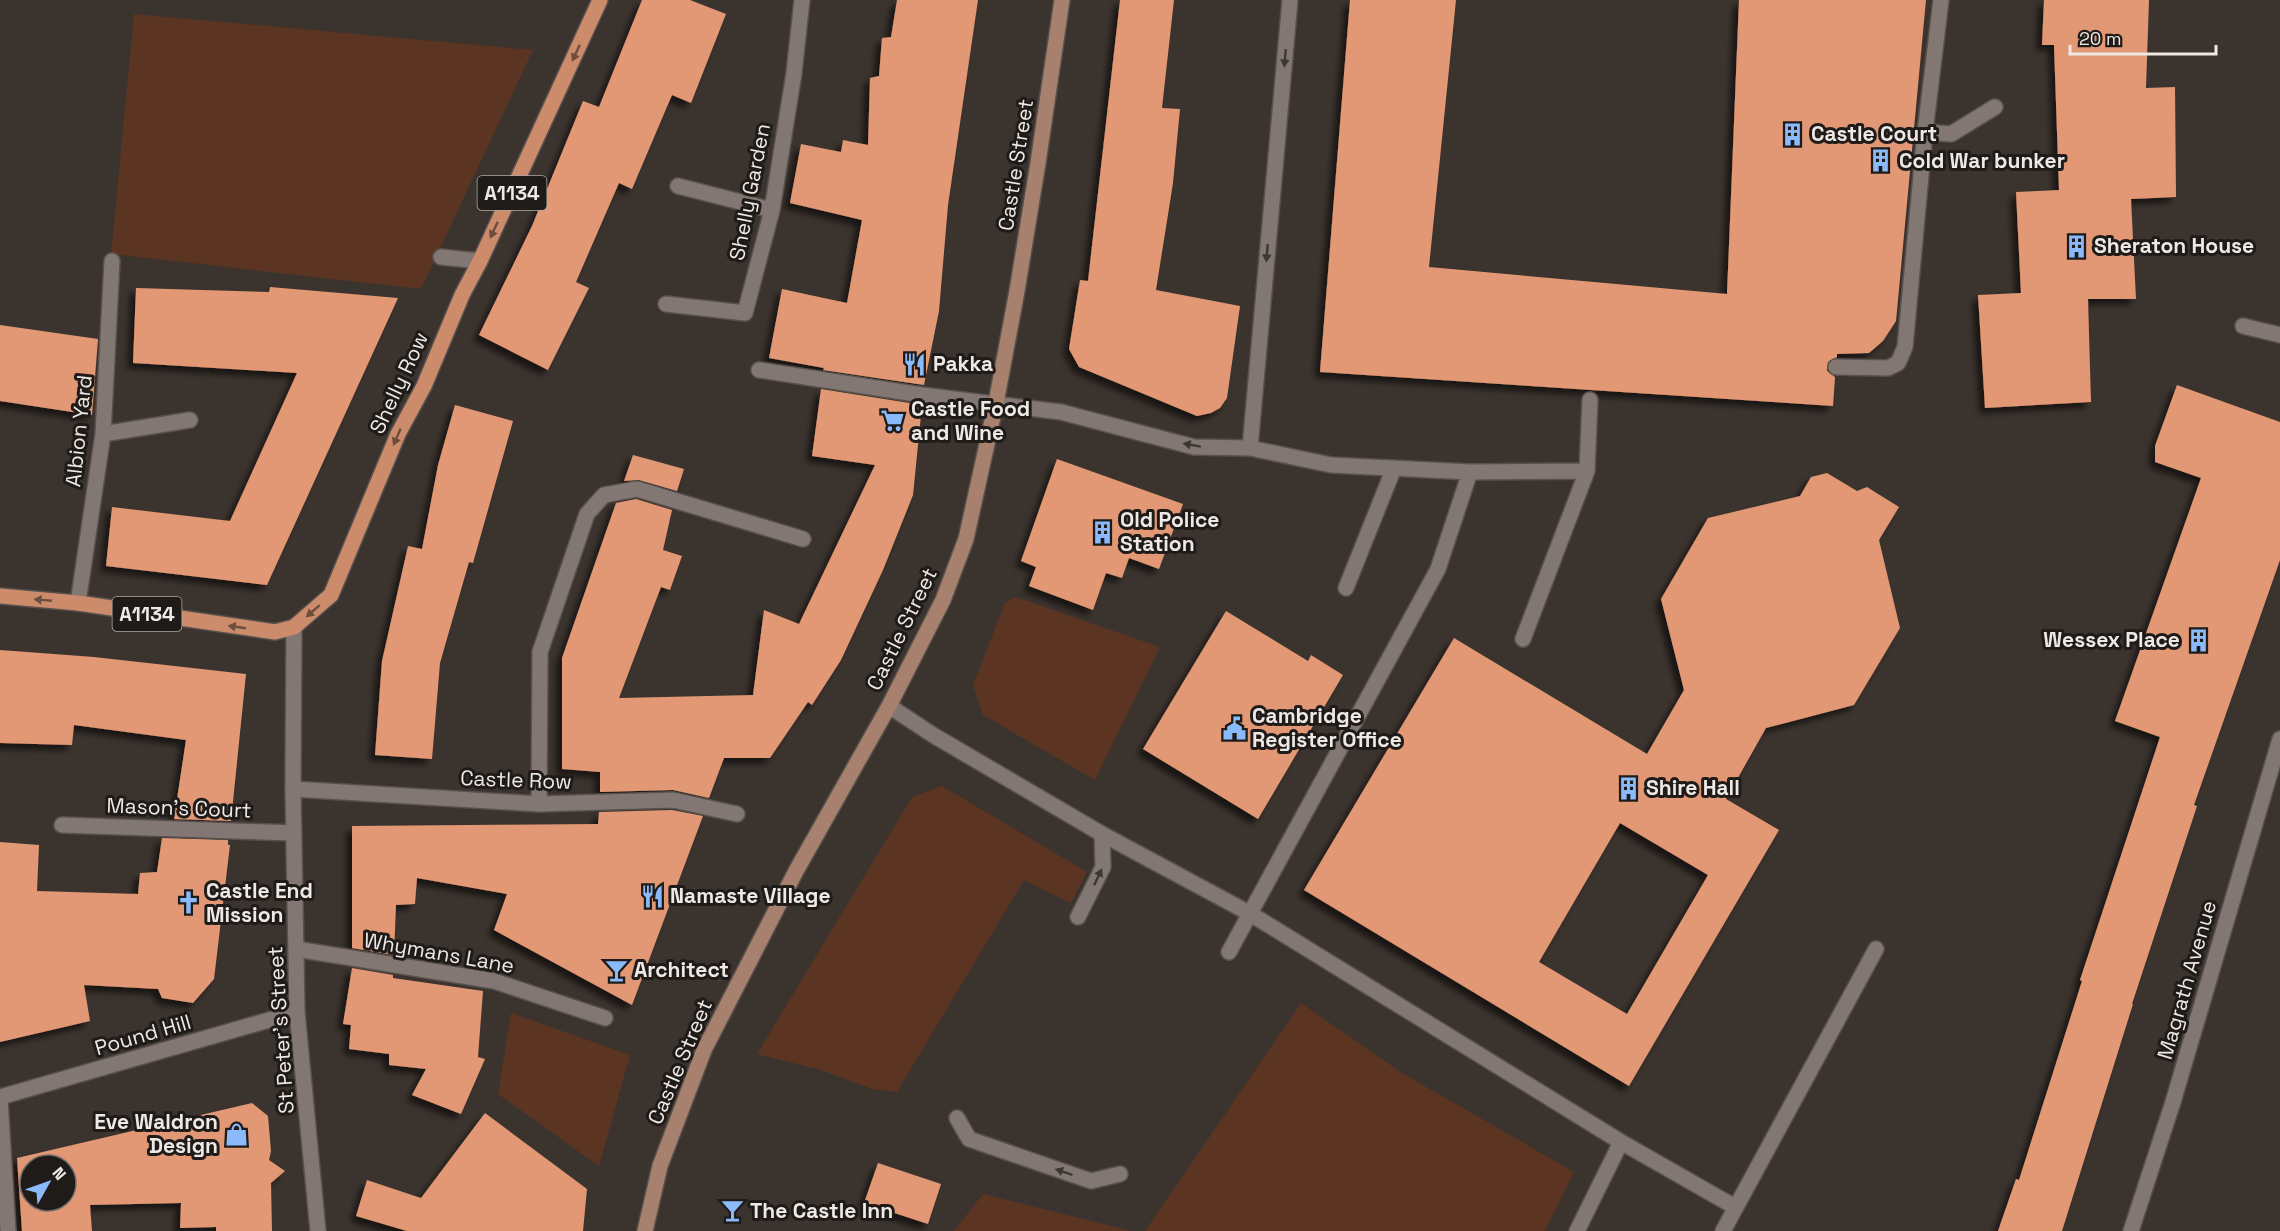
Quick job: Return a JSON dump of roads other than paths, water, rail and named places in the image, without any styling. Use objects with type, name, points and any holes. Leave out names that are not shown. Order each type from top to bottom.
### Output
[{"type":"main road","name":"Shelly Row","points":[[294,627],[331,595],[398,434],[424,386],[462,295],[480,261],[600,0]]},
{"type":"main road","name":"A1134","points":[[0,596],[78,603],[275,632],[294,627]]},
{"type":"street","name":"Shelly Garden","points":[[666,304],[745,313],[772,210],[794,73],[802,0]]},
{"type":"street","name":"Castle Street","points":[[645,1231],[660,1166],[704,1050],[796,871],[889,706],[943,600],[966,539],[996,403],[1038,163],[1062,0]]},
{"type":"street","points":[[1250,448],[1290,0]]},
{"type":"street","points":[[1836,367],[1888,369],[1898,363],[1905,347],[1925,132],[1941,0]]},
{"type":"street","points":[[1925,132],[1950,134],[1995,107]]},
{"type":"street","points":[[678,186],[772,210]]},
{"type":"street","points":[[441,257],[480,261]]},
{"type":"street","name":"Albion Yard","points":[[78,603],[103,434],[112,261]]},
{"type":"street","points":[[2243,326],[2280,335]]},
{"type":"street","points":[[759,370],[922,395],[1061,412],[1194,447],[1250,448],[1331,465],[1470,472],[1587,471]]},
{"type":"street","points":[[1523,639],[1587,471],[1590,400]]},
{"type":"street","points":[[103,434],[190,420]]},
{"type":"street","points":[[1346,588],[1394,468]]},
{"type":"street","points":[[1229,952],[1248,913],[1438,569],[1470,472]]},
{"type":"street","points":[[539,804],[540,652],[587,514],[604,495],[637,489],[803,539]]},
{"type":"street","points":[[293,789],[294,627]]},
{"type":"street","points":[[889,706],[933,735],[1102,834],[1248,913],[1621,1142],[1735,1207]]},
{"type":"street","name":"Magrath Avenue","points":[[2131,1231],[2173,1102],[2280,739]]},
{"type":"street","name":"Castle Row","points":[[293,789],[539,804],[673,800],[737,814]]},
{"type":"street","name":"St Peter's Street","points":[[293,789],[297,1012],[318,1231]]},
{"type":"street","name":"Mason's Court","points":[[62,825],[294,833]]},
{"type":"street","points":[[1078,917],[1103,867],[1102,834]]},
{"type":"street","name":"Whymans Lane","points":[[296,949],[494,981],[605,1018]]},
{"type":"street","points":[[1723,1231],[1876,949]]},
{"type":"street","name":"Pound Hill","points":[[0,1098],[297,1012]]},
{"type":"street","points":[[0,1098],[8,1231]]},
{"type":"street","points":[[957,1118],[969,1139],[1091,1181],[1120,1174]]},
{"type":"street","points":[[1577,1231],[1621,1142]]},
{"type":"place","name":"Castle Court","points":[[1793,134]]},
{"type":"place","name":"Cold War bunker","points":[[1881,161]]},
{"type":"place","name":"Sheraton House","points":[[2076,246]]},
{"type":"place","name":"Pakka","points":[[915,364]]},
{"type":"place","name":"Castle Food and Wine","points":[[893,421]]},
{"type":"place","name":"Old Police Station","points":[[1102,532]]},
{"type":"place","name":"Wessex Place","points":[[2198,640]]},
{"type":"place","name":"Cambridge Register Office","points":[[1234,728]]},
{"type":"place","name":"Shire Hall","points":[[1628,788]]},
{"type":"place","name":"Namaste Village","points":[[652,896]]},
{"type":"place","name":"Castle End Mission","points":[[188,903]]},
{"type":"place","name":"Architect","points":[[616,970]]},
{"type":"place","name":"Eve Waldron Design","points":[[236,1134]]},
{"type":"place","name":"The Castle Inn","points":[[732,1211]]}]
